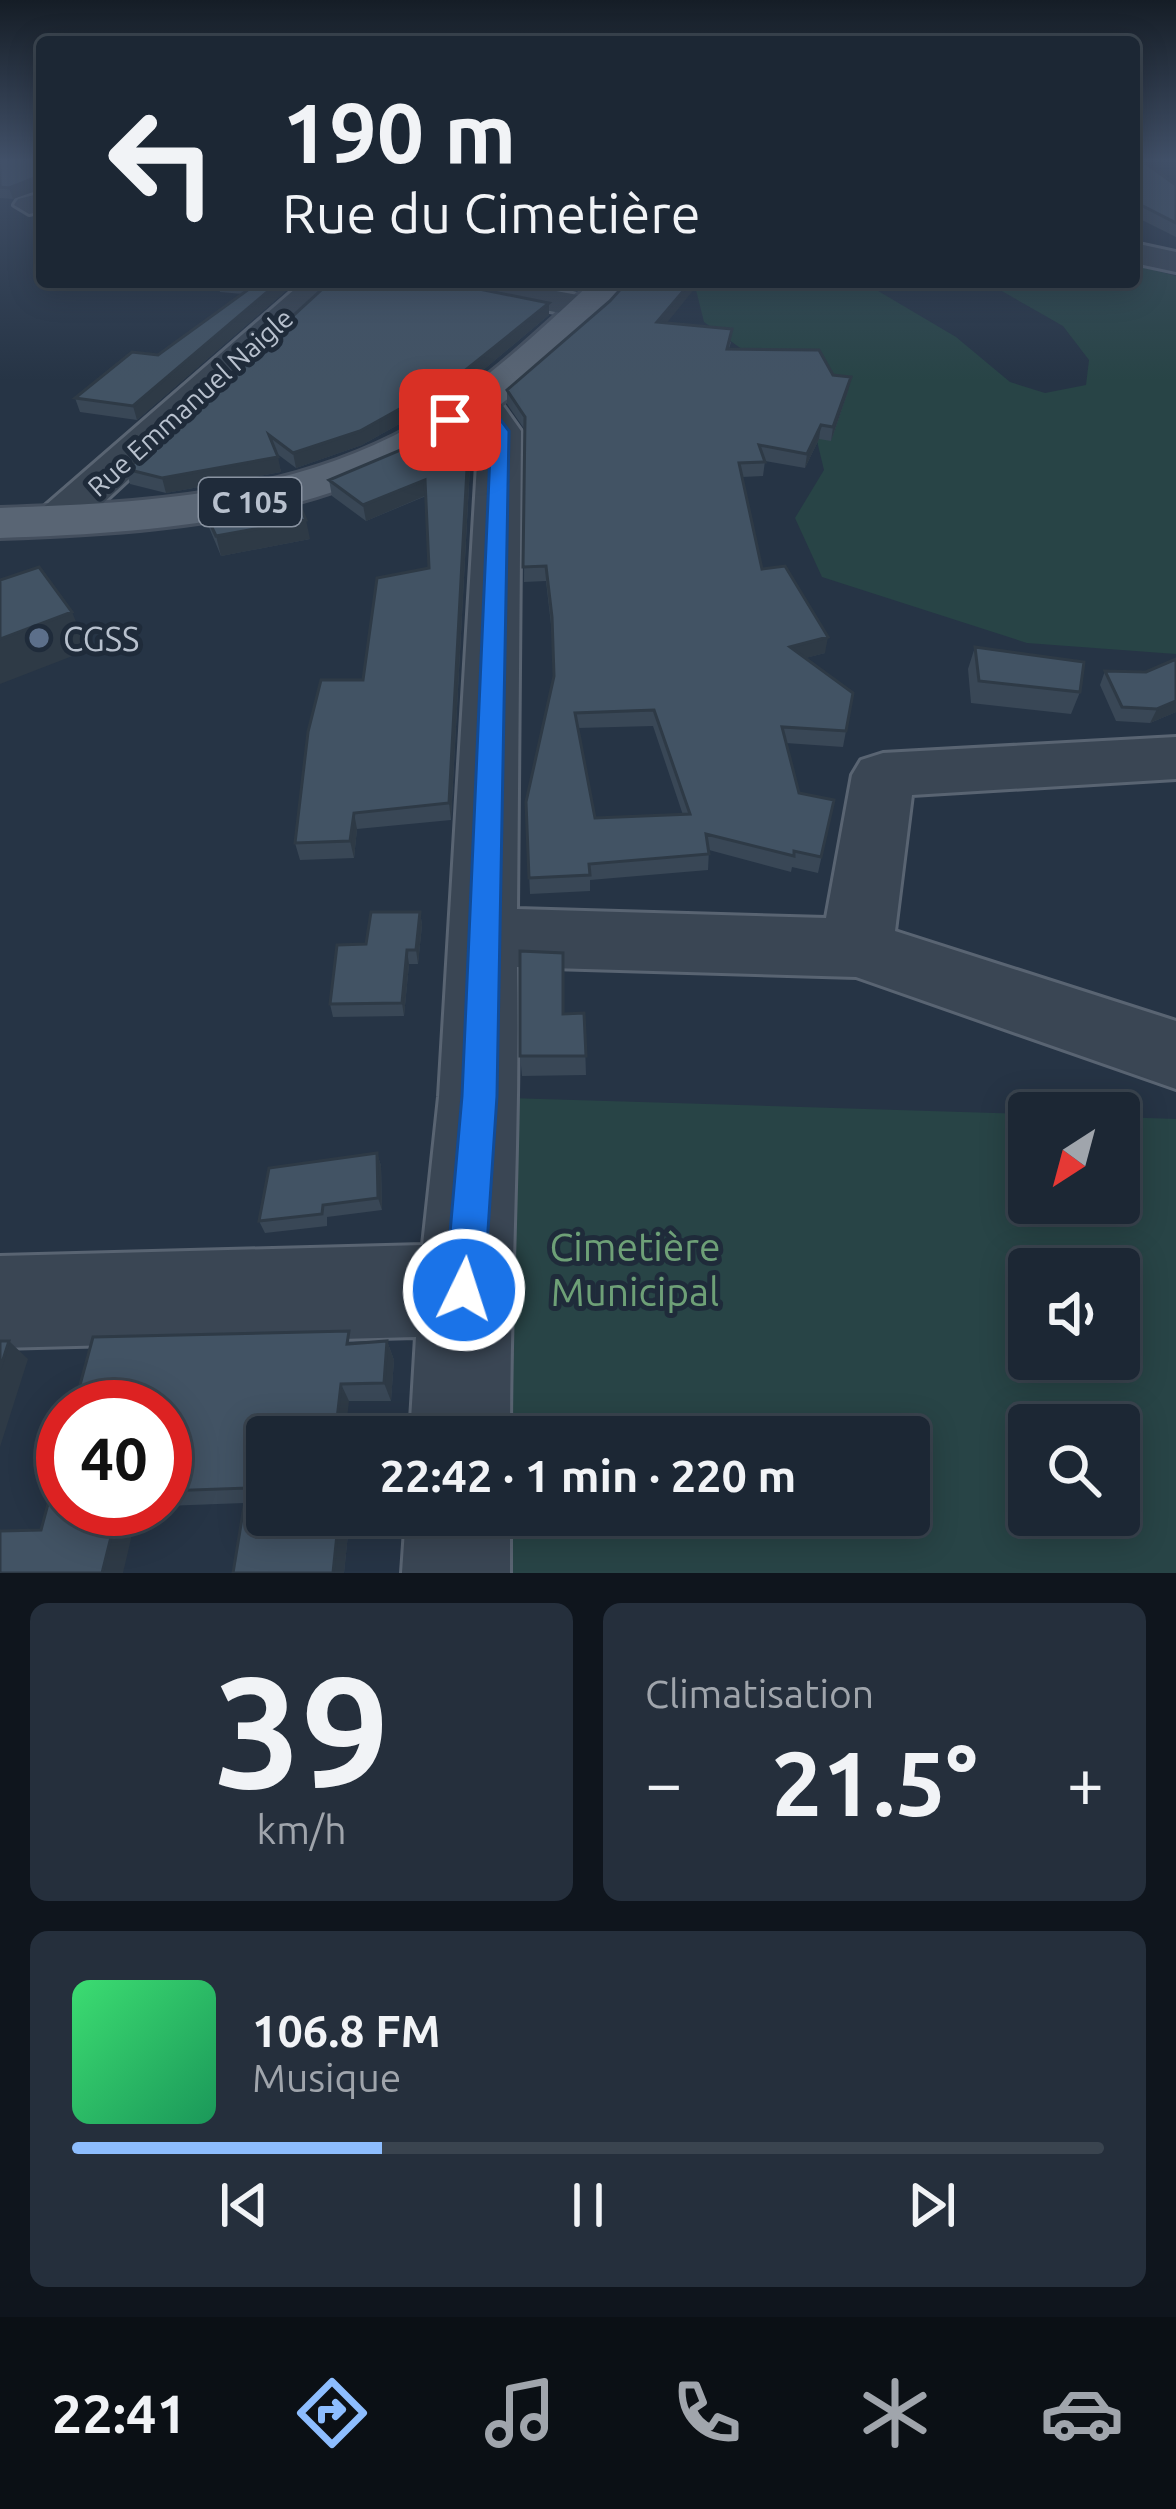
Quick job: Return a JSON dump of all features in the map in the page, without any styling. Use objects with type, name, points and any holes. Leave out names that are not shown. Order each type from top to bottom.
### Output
[{"type":"main road","points":[[479,402],[600,295]]},
{"type":"main road","name":"C 105","points":[[2,527],[184,512],[279,496],[332,481],[393,454],[479,402]]},
{"type":"street","points":[[1140,254],[1176,262]]},
{"type":"street","name":"Rue Emmanuel Naigle","points":[[56,521],[317,288]]},
{"type":"street","points":[[520,288],[600,295]]},
{"type":"street","points":[[461,1416],[464,1290],[479,1096],[481,938],[498,577],[500,431],[479,402]]},
{"type":"street","points":[[857,948],[883,775],[1176,758]]},
{"type":"street","points":[[481,938],[857,948],[1176,1055]]},
{"type":"street","points":[[0,1302],[464,1290]]},
{"type":"street","points":[[456,1573],[457,1536]]},
{"type":"green space","points":[[1140,267],[1176,276],[1176,654],[1027,643],[822,577],[795,518],[824,470],[811,416],[778,375],[704,322],[696,288],[873,288],[956,337],[1010,382],[1045,393],[1086,385],[1089,360],[1063,326],[996,288],[1140,288]]},
{"type":"green space","name":"Cimetière Municipal","points":[[479,1097],[1008,1113],[1008,1224],[1140,1224],[1140,1118],[1176,1119],[1176,1573],[456,1573],[457,1536],[930,1536],[930,1416],[461,1416]]},
{"type":"building","points":[[250,288],[272,288],[133,406],[75,398],[132,352],[158,355]]},
{"type":"building","points":[[323,288],[474,288],[549,303],[457,377],[360,431],[293,453],[269,435],[278,457],[162,478],[126,469],[194,414],[187,413]]},
{"type":"building","points":[[622,288],[686,288],[657,322],[732,329],[727,349],[819,350],[833,375],[851,377],[833,427],[821,425],[807,454],[759,445],[765,462],[739,463],[762,569],[785,566],[828,637],[790,647],[853,693],[846,731],[782,727],[799,793],[834,800],[821,857],[794,851],[794,856],[706,834],[709,854],[589,864],[590,875],[529,878],[526,802],[554,676],[552,617],[546,566],[523,567],[525,417],[507,390]],"holes":[[[654,710],[690,814],[595,818],[575,713]]]},
{"type":"building","points":[[470,413],[449,803],[354,813],[350,841],[295,843],[308,732],[321,680],[363,680],[377,578],[429,568],[425,480],[363,505],[329,480],[434,436]]},
{"type":"building","points":[[292,488],[306,520],[216,536],[202,506]]},
{"type":"building","points":[[39,567],[72,612],[0,639],[0,580]]},
{"type":"building","points":[[975,647],[1084,662],[1080,692],[979,681]]},
{"type":"building","points":[[1176,659],[1176,701],[1157,709],[1122,707],[1105,671],[1146,672]]},
{"type":"building","points":[[371,912],[420,912],[416,950],[407,950],[402,1003],[330,1004],[337,945],[366,944]]},
{"type":"building","points":[[520,951],[563,953],[563,1014],[584,1013],[586,1056],[520,1056]]},
{"type":"building","points":[[377,1153],[378,1198],[323,1205],[322,1214],[259,1221],[269,1168]]},
{"type":"building","points":[[349,1331],[347,1344],[387,1341],[384,1383],[341,1384],[337,1416],[246,1416],[246,1488],[192,1490],[192,1380],[81,1380],[93,1337]]},
{"type":"building","points":[[0,1341],[9,1341],[0,1369]]},
{"type":"building","points":[[246,1494],[246,1536],[337,1536],[333,1573],[233,1573]]},
{"type":"building","points":[[0,1531],[111,1536],[102,1573],[0,1573]]},
{"type":"place","name":"CGSS","points":[[39,638]]},
{"type":"route","points":[[450,420],[479,402],[500,431],[479,1096],[464,1290]]}]
